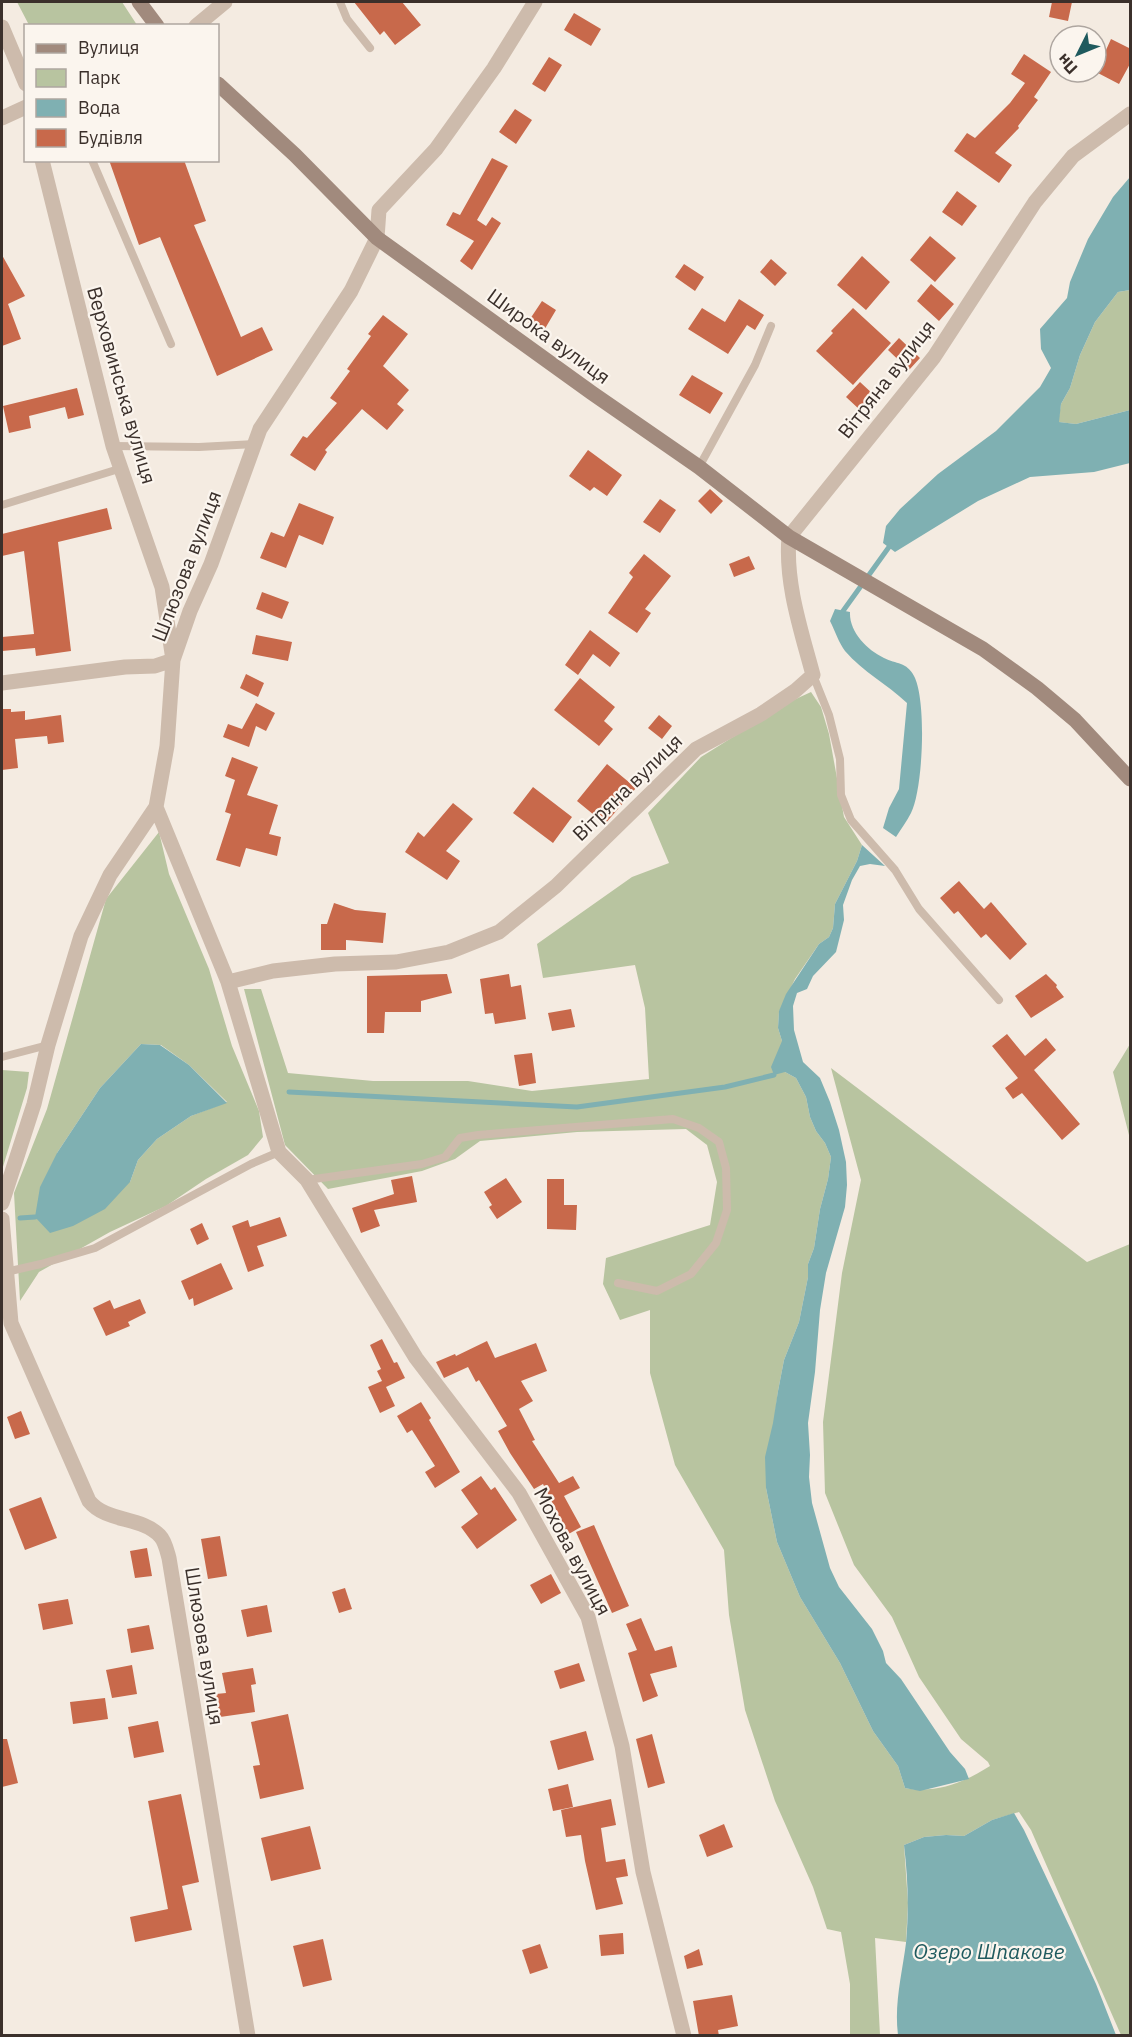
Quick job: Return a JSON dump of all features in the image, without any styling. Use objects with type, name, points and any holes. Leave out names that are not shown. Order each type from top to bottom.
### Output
[{"type":"main road","points":[[139,2],[156,24]]},
{"type":"main road","name":"Широка вулиця","points":[[219,85],[295,155],[377,238],[699,467],[789,537],[983,649],[1037,688],[1075,720],[1131,780]]},
{"type":"street","points":[[198,24],[225,2]]},
{"type":"street","name":"Шлюзова вулиця","points":[[2,1203],[34,1104],[48,1045],[81,936],[110,875],[156,807],[167,746],[173,660],[260,429],[351,291],[377,238],[379,210],[436,149],[494,68],[535,2]]},
{"type":"street","points":[[2,27],[24,79]]},
{"type":"street","points":[[2,118],[24,108]]},
{"type":"street","name":"Вітряна вулиця","points":[[789,537],[934,357],[1035,202],[1073,156],[1131,114]]},
{"type":"street","name":"Верховинська вулиця","points":[[42,162],[113,446],[162,587],[173,660]]},
{"type":"street","points":[[789,537],[787,557],[794,601],[813,675]]},
{"type":"street","points":[[2,683],[125,666],[154,666],[173,660]]},
{"type":"street","name":"Вітряна вулиця","points":[[228,982],[273,971],[335,964],[396,962],[449,952],[499,932],[556,886],[696,749],[761,714],[795,691],[813,675]]},
{"type":"street","points":[[156,807],[228,982],[279,1152]]},
{"type":"street","name":"Мохова вулиця","points":[[279,1152],[307,1180],[416,1359],[519,1493],[588,1617],[622,1746],[643,1872],[684,2036]]},
{"type":"street","name":"Шлюзова вулиця","points":[[2,1227],[6,1272],[6,1327],[89,1502],[104,1514],[140,1524],[160,1536],[166,1547],[248,2036]]},
{"type":"lane","points":[[340,2],[347,19],[370,48]]},
{"type":"lane","points":[[93,162],[171,344]]},
{"type":"lane","points":[[699,467],[754,365],[771,326]]},
{"type":"lane","points":[[113,446],[199,447],[255,444]]},
{"type":"lane","points":[[2,505],[122,468]]},
{"type":"lane","points":[[813,675],[829,715],[840,759],[841,795],[851,820],[895,870],[919,909],[999,1000]]},
{"type":"lane","points":[[2,1057],[48,1045]]},
{"type":"lane","points":[[307,1180],[422,1164],[445,1157],[460,1138],[478,1135],[673,1119],[699,1128],[719,1142],[726,1168],[727,1210],[716,1243],[691,1274],[657,1292],[618,1283]]},
{"type":"lane","points":[[6,1272],[95,1248],[251,1164],[279,1152]]},
{"type":"green space","points":[[17,2],[122,2],[136,24],[28,24]]},
{"type":"green space","points":[[1130,290],[1130,410],[1076,424],[1058,422],[1061,404],[1070,388],[1080,355],[1095,322],[1118,292]]},
{"type":"green space","points":[[811,692],[821,707],[829,734],[844,817],[862,845],[857,861],[835,904],[833,928],[829,937],[819,944],[795,979],[779,1012],[778,1028],[782,1041],[785,1072],[796,1078],[806,1097],[810,1117],[816,1131],[831,1157],[814,1248],[808,1264],[808,1277],[799,1322],[784,1360],[778,1391],[766,1488],[777,1542],[800,1597],[840,1663],[873,1731],[898,1766],[905,1788],[939,1788],[960,1782],[990,1766],[961,1739],[919,1677],[892,1617],[854,1565],[825,1493],[823,1422],[842,1273],[861,1180],[831,1068],[1087,1262],[1130,1244],[1130,2035],[1121,2035],[1031,1830],[1019,1812],[992,1820],[964,1836],[924,1837],[904,1845],[908,1903],[906,1942],[875,1938],[880,2035],[850,2035],[850,1984],[841,1932],[827,1929],[813,1887],[775,1801],[745,1710],[729,1615],[724,1550],[675,1465],[650,1373],[650,1310],[620,1320],[603,1284],[606,1258],[710,1225],[717,1182],[707,1145],[686,1129],[577,1132],[480,1141],[455,1159],[422,1171],[328,1189],[285,1145],[244,989],[261,989],[288,1073],[373,1081],[468,1081],[532,1091],[649,1079],[645,1008],[635,965],[543,978],[537,944],[632,877],[669,863],[648,813],[701,757],[787,703]]},
{"type":"green space","points":[[159,832],[169,874],[209,969],[232,1046],[259,1111],[263,1137],[248,1155],[206,1179],[166,1206],[110,1232],[39,1272],[20,1301],[14,1193],[47,1109],[106,899]],"holes":[[[141,1044],[161,1045],[189,1065],[227,1102],[191,1116],[157,1139],[138,1160],[130,1182],[57,1153],[100,1088]]]},
{"type":"green space","points":[[1130,1044],[1130,1139],[1113,1072]]},
{"type":"green space","points":[[2,1070],[29,1072],[27,1088],[2,1170]]},
{"type":"water","points":[[1130,177],[1130,290],[1118,292],[1095,322],[1080,355],[1070,388],[1061,404],[1059,422],[1076,424],[1130,410],[1130,463],[1094,472],[1030,477],[978,501],[895,552],[883,543],[886,526],[900,509],[938,474],[996,431],[1040,387],[1051,368],[1041,349],[1040,329],[1067,298],[1070,282],[1088,239],[1113,197]]},
{"type":"water","points":[[835,609],[850,612],[852,626],[860,640],[878,655],[908,668],[918,688],[922,724],[921,766],[911,813],[896,837],[883,828],[889,808],[899,789],[907,703],[845,651],[830,621]]},
{"type":"water","points":[[862,845],[885,866],[870,864],[860,866],[843,905],[844,920],[836,952],[813,976],[807,989],[797,993],[793,1006],[794,1030],[803,1062],[820,1078],[839,1130],[846,1162],[847,1185],[845,1207],[826,1273],[820,1310],[808,1423],[809,1477],[812,1503],[830,1568],[839,1587],[872,1629],[886,1663],[901,1679],[950,1752],[965,1769],[969,1779],[920,1791],[905,1788],[898,1766],[873,1731],[840,1663],[800,1597],[777,1542],[766,1488],[765,1457],[784,1360],[799,1322],[808,1277],[808,1264],[814,1248],[831,1157],[816,1131],[810,1117],[806,1097],[796,1078],[785,1072],[774,1075],[771,1067],[782,1041],[778,1028],[779,1011],[786,994],[819,944],[829,937],[833,928],[835,904],[857,861]]},
{"type":"water","points":[[141,1044],[160,1045],[189,1065],[227,1103],[191,1116],[157,1139],[138,1160],[130,1182],[105,1209],[73,1226],[50,1233],[35,1217],[40,1187],[57,1153],[100,1088]]},
{"type":"water","name":"Озеро Шпакове","points":[[1014,1813],[1074,1936],[1116,2035],[898,2035],[898,2000],[908,1918],[904,1845],[924,1837],[964,1836],[992,1820]]},
{"type":"building","points":[[354,2],[402,2],[421,25],[395,45],[384,31],[380,35]]},
{"type":"building","points":[[1052,2],[1072,2],[1068,21],[1049,17]]},
{"type":"building","points":[[574,13],[601,29],[591,46],[564,30]]},
{"type":"building","points":[[1111,39],[1131,49],[1131,62],[1119,84],[1108,78],[1108,46]]},
{"type":"building","points":[[1024,54],[1048,70],[1048,76],[1034,97],[1038,100],[1018,126],[1019,128],[995,153],[1012,165],[999,183],[954,151],[967,133],[975,138],[1010,103],[1025,83],[1011,74]]},
{"type":"building","points":[[549,57],[562,65],[545,92],[532,84]]},
{"type":"building","points":[[515,109],[532,120],[516,144],[499,132]]},
{"type":"building","points":[[492,158],[508,166],[477,220],[486,226],[492,217],[501,223],[472,270],[460,261],[474,241],[446,225],[453,212],[460,215]]},
{"type":"building","points":[[110,162],[185,162],[206,221],[194,225],[241,337],[262,327],[273,350],[217,376],[160,237],[139,245]]},
{"type":"building","points":[[957,191],[977,206],[962,226],[942,212]]},
{"type":"building","points":[[930,236],[956,258],[935,282],[910,260]]},
{"type":"building","points":[[2,255],[25,296],[8,304],[21,339],[2,346]]},
{"type":"building","points":[[862,256],[890,282],[866,310],[837,285]]},
{"type":"building","points":[[771,259],[787,273],[775,286],[760,272]]},
{"type":"building","points":[[684,264],[704,277],[695,291],[675,277]]},
{"type":"building","points":[[931,284],[954,304],[939,321],[917,301]]},
{"type":"building","points":[[739,299],[764,315],[755,330],[747,325],[728,354],[688,329],[702,308],[725,322]]},
{"type":"building","points":[[542,301],[556,310],[543,332],[528,322]]},
{"type":"building","points":[[853,308],[891,343],[853,385],[816,351]]},
{"type":"building","points":[[383,315],[408,334],[383,366],[409,390],[397,404],[404,410],[387,430],[362,409],[325,450],[327,452],[315,471],[290,455],[303,436],[307,438],[337,403],[330,398],[350,371],[347,369],[371,336],[368,334]]},
{"type":"building","points":[[899,338],[920,358],[909,370],[888,350]]},
{"type":"building","points":[[692,375],[723,393],[710,414],[679,395]]},
{"type":"building","points":[[860,382],[874,395],[860,410],[846,397]]},
{"type":"building","points":[[77,388],[84,415],[68,419],[65,407],[29,416],[31,428],[9,433],[3,406]]},
{"type":"building","points":[[588,450],[622,475],[607,496],[594,487],[590,491],[569,476]]},
{"type":"building","points":[[710,489],[723,501],[711,514],[698,501]]},
{"type":"building","points":[[660,499],[676,510],[660,533],[643,522]]},
{"type":"building","points":[[299,503],[334,517],[323,545],[299,535],[286,568],[260,558],[271,532],[284,537]]},
{"type":"building","points":[[107,508],[112,529],[58,542],[71,651],[36,656],[35,648],[2,651],[2,637],[34,634],[24,551],[2,556],[2,534]]},
{"type":"building","points":[[644,554],[671,576],[645,609],[651,613],[637,633],[608,613],[633,577],[629,573]]},
{"type":"building","points":[[749,556],[755,569],[734,577],[729,564]]},
{"type":"building","points":[[262,592],[289,602],[282,619],[256,609]]},
{"type":"building","points":[[590,630],[620,653],[610,667],[593,654],[578,675],[565,665]]},
{"type":"building","points":[[256,635],[292,642],[288,661],[252,654]]},
{"type":"building","points":[[246,674],[264,683],[258,697],[240,688]]},
{"type":"building","points":[[580,678],[615,707],[604,721],[613,729],[599,746],[554,710]]},
{"type":"building","points":[[256,703],[275,713],[266,731],[256,726],[249,747],[223,737],[228,724],[242,729]]},
{"type":"building","points":[[2,709],[11,709],[11,712],[25,711],[25,720],[61,715],[64,742],[48,744],[47,736],[15,739],[18,768],[2,770]]},
{"type":"building","points":[[659,715],[672,726],[662,739],[648,728]]},
{"type":"building","points":[[232,757],[258,767],[247,795],[278,805],[269,834],[281,837],[277,856],[246,848],[240,867],[216,860],[231,814],[225,812],[235,780],[225,776]]},
{"type":"building","points":[[607,764],[636,788],[605,824],[577,801]]},
{"type":"building","points":[[533,787],[572,817],[553,843],[513,813]]},
{"type":"building","points":[[453,803],[473,819],[446,851],[460,861],[447,880],[405,852],[418,832],[424,837]]},
{"type":"building","points":[[959,881],[984,909],[991,902],[1027,944],[1010,960],[986,934],[981,938],[958,911],[954,914],[940,898]]},
{"type":"building","points":[[334,903],[355,910],[386,913],[383,943],[346,940],[346,950],[321,950],[321,924],[327,924]]},
{"type":"building","points":[[447,974],[452,993],[421,1001],[421,1012],[385,1012],[384,1033],[367,1033],[367,976]]},
{"type":"building","points":[[509,974],[511,987],[521,985],[526,1019],[495,1024],[493,1013],[485,1014],[480,979]]},
{"type":"building","points":[[1046,974],[1057,985],[1056,987],[1064,997],[1031,1018],[1015,996]]},
{"type":"building","points":[[571,1009],[575,1027],[552,1031],[548,1013]]},
{"type":"building","points":[[1007,1034],[1025,1056],[1046,1038],[1056,1050],[1034,1070],[1080,1124],[1062,1140],[1022,1093],[1013,1099],[1005,1088],[1018,1078],[992,1046]]},
{"type":"building","points":[[532,1053],[536,1083],[519,1086],[514,1055]]},
{"type":"building","points":[[412,1176],[417,1202],[374,1210],[380,1226],[361,1233],[352,1208],[394,1194],[391,1180]]},
{"type":"building","points":[[506,1178],[522,1202],[497,1219],[489,1207],[492,1205],[484,1192]]},
{"type":"building","points":[[547,1179],[564,1179],[564,1205],[577,1205],[576,1230],[547,1229]]},
{"type":"building","points":[[280,1217],[287,1236],[257,1246],[264,1266],[248,1272],[232,1226],[248,1220],[250,1227]]},
{"type":"building","points":[[202,1223],[209,1239],[197,1245],[190,1229]]},
{"type":"building","points":[[221,1263],[233,1289],[194,1306],[193,1298],[189,1300],[181,1281]]},
{"type":"building","points":[[140,1299],[146,1313],[128,1322],[130,1326],[106,1336],[93,1308],[110,1300],[114,1309]]},
{"type":"building","points":[[382,1339],[394,1363],[397,1362],[405,1378],[386,1387],[395,1406],[380,1413],[368,1387],[382,1381],[377,1371],[381,1369],[370,1345]]},
{"type":"building","points":[[487,1341],[495,1358],[536,1343],[547,1371],[521,1381],[533,1401],[519,1409],[535,1440],[532,1441],[559,1483],[573,1476],[580,1488],[564,1496],[581,1527],[565,1536],[559,1523],[562,1522],[543,1484],[534,1489],[510,1453],[498,1431],[507,1426],[479,1380],[476,1382],[468,1367],[444,1378],[436,1362],[455,1354],[456,1356]]},
{"type":"building","points":[[421,1402],[460,1472],[435,1488],[425,1472],[435,1466],[412,1430],[407,1433],[397,1416]]},
{"type":"building","points":[[21,1411],[30,1434],[15,1439],[7,1417]]},
{"type":"building","points":[[481,1476],[491,1490],[495,1487],[517,1520],[477,1549],[461,1527],[478,1514],[461,1490]]},
{"type":"building","points":[[41,1497],[57,1538],[25,1550],[9,1509]]},
{"type":"building","points":[[594,1525],[629,1606],[612,1613],[576,1532]]},
{"type":"building","points":[[220,1536],[227,1576],[208,1579],[201,1539]]},
{"type":"building","points":[[147,1548],[152,1576],[135,1578],[130,1551]]},
{"type":"building","points":[[551,1574],[561,1593],[541,1604],[530,1585]]},
{"type":"building","points":[[345,1588],[352,1609],[339,1613],[332,1592]]},
{"type":"building","points":[[68,1599],[73,1624],[43,1630],[38,1604]]},
{"type":"building","points":[[267,1605],[272,1632],[247,1637],[241,1610]]},
{"type":"building","points":[[641,1618],[655,1651],[672,1646],[677,1667],[650,1674],[658,1696],[643,1702],[628,1653],[637,1650],[626,1624]]},
{"type":"building","points":[[149,1625],[154,1649],[131,1653],[127,1629]]},
{"type":"building","points":[[579,1663],[585,1681],[560,1689],[554,1671]]},
{"type":"building","points":[[132,1665],[137,1694],[112,1698],[106,1670]]},
{"type":"building","points":[[253,1668],[256,1684],[251,1685],[255,1712],[220,1717],[216,1694],[226,1693],[222,1673]]},
{"type":"building","points":[[105,1698],[108,1719],[73,1724],[70,1702]]},
{"type":"building","points":[[288,1714],[304,1789],[260,1799],[253,1766],[260,1765],[251,1722]]},
{"type":"building","points":[[158,1721],[164,1752],[134,1758],[128,1727]]},
{"type":"building","points":[[586,1731],[594,1760],[558,1770],[550,1741]]},
{"type":"building","points":[[652,1734],[665,1783],[648,1788],[636,1739]]},
{"type":"building","points":[[2,1739],[7,1739],[18,1783],[2,1787]]},
{"type":"building","points":[[568,1784],[573,1807],[553,1811],[548,1789]]},
{"type":"building","points":[[181,1794],[199,1882],[182,1886],[192,1930],[135,1942],[130,1917],[168,1909],[148,1801]]},
{"type":"building","points":[[611,1799],[616,1825],[601,1828],[606,1862],[625,1859],[628,1876],[616,1878],[623,1904],[596,1910],[581,1835],[566,1837],[561,1810]]},
{"type":"building","points":[[724,1824],[733,1847],[707,1857],[699,1835]]},
{"type":"building","points":[[310,1826],[321,1869],[271,1881],[261,1838]]},
{"type":"building","points":[[623,1933],[624,1954],[601,1956],[599,1935]]},
{"type":"building","points":[[323,1939],[332,1980],[303,1987],[293,1946]]},
{"type":"building","points":[[540,1944],[548,1968],[530,1974],[522,1950]]},
{"type":"building","points":[[699,1949],[703,1965],[687,1969],[684,1956]]},
{"type":"building","points":[[732,1995],[738,2026],[718,2030],[719,2036],[699,2036],[693,2001]]},
{"type":"waterway","points":[[843,611],[889,547]]},
{"type":"waterway","points":[[289,1092],[577,1107],[725,1087],[774,1075]]},
{"type":"waterway","points":[[20,1218],[35,1217]]}]
